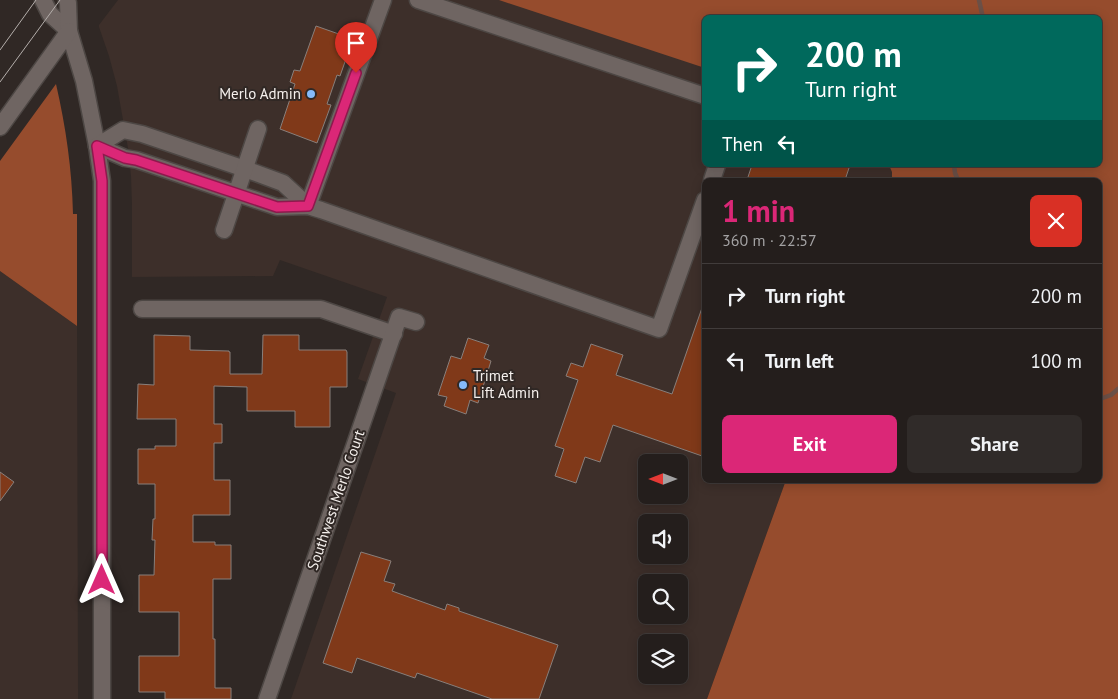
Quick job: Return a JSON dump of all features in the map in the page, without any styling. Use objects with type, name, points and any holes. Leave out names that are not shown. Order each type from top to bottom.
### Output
[{"type":"street","points":[[43,0],[50,14],[69,32]]},
{"type":"street","points":[[67,0],[69,32],[84,81],[102,181],[102,699]]},
{"type":"street","points":[[308,206],[383,0]]},
{"type":"street","points":[[418,0],[702,95]]},
{"type":"street","points":[[0,127],[69,32]]},
{"type":"street","points":[[224,230],[258,129]]},
{"type":"street","points":[[97,146],[123,130],[142,134],[245,168],[283,183],[308,206]]},
{"type":"street","points":[[97,146],[125,158],[277,207],[308,206],[659,329],[702,208]]},
{"type":"street","points":[[142,309],[321,308],[394,334]]},
{"type":"street","name":"Southwest Merlo Court","points":[[267,699],[400,317],[416,322]]},
{"type":"shaded area","points":[[118,0],[543,0],[702,55],[702,167],[942,167],[939,178],[702,178],[702,483],[785,483],[707,699],[291,699],[396,393],[358,379],[387,297],[280,260],[273,276],[132,277],[131,176],[117,86],[99,25]]},
{"type":"shaded area","points":[[499,0],[1118,0],[1118,699],[707,699],[785,483],[1102,483],[1102,178],[892,178],[890,167],[1102,167],[1102,15],[702,15],[702,67]]},
{"type":"shaded area","points":[[56,84],[68,149],[73,214],[77,214],[77,326],[0,271],[0,161]]},
{"type":"shaded area","points":[[0,271],[77,326],[78,699],[0,699]]},
{"type":"building","name":"Merlo Admin","points":[[316,26],[353,39],[340,76],[337,75],[327,104],[331,105],[317,143],[280,129],[295,84],[290,82],[294,70],[300,71]]},
{"type":"building","points":[[751,167],[849,167],[846,178],[748,178]]},
{"type":"building","points":[[702,308],[702,456],[613,425],[600,462],[585,457],[576,483],[555,476],[564,449],[555,446],[578,380],[566,376],[571,363],[583,367],[591,344],[623,355],[616,375],[672,394]]},
{"type":"building","points":[[154,335],[190,336],[190,350],[229,351],[230,374],[262,374],[263,335],[299,335],[299,350],[346,350],[347,352],[347,387],[330,387],[330,427],[295,427],[295,411],[247,411],[247,387],[214,386],[214,424],[222,424],[222,443],[214,443],[214,480],[230,480],[230,515],[193,515],[193,542],[215,542],[215,545],[231,545],[231,579],[213,579],[213,639],[215,639],[215,688],[231,688],[231,699],[165,699],[165,692],[139,692],[139,656],[179,656],[179,612],[139,612],[139,575],[154,575],[155,540],[152,540],[153,519],[155,519],[155,484],[138,484],[138,449],[155,449],[155,446],[176,446],[176,419],[137,419],[138,384],[154,385]]},
{"type":"building","name":"Trimet Lift Admin","points":[[468,338],[489,345],[484,358],[491,361],[478,403],[470,400],[466,414],[444,406],[447,397],[438,395],[451,356],[461,359]]},
{"type":"building","points":[[0,472],[14,482],[0,501]]},
{"type":"building","points":[[361,552],[391,561],[384,581],[395,584],[392,591],[445,610],[447,604],[459,608],[459,611],[558,645],[539,699],[492,699],[417,673],[415,678],[357,658],[352,673],[323,663]]},
{"type":"waterway","points":[[979,0],[982,15]]},
{"type":"waterway","points":[[954,167],[957,178]]},
{"type":"waterway","points":[[1102,398],[1111,395],[1118,389]]},
{"type":"tram line","points":[[0,50],[36,0]]},
{"type":"tram line","points":[[0,82],[60,0]]},
{"type":"place","name":"Merlo Admin","points":[[311,94]]},
{"type":"place","name":"Trimet Lift Admin","points":[[463,385]]},
{"type":"route","points":[[102,580],[102,181],[97,146],[125,158],[277,207],[308,206],[356,73]]}]
